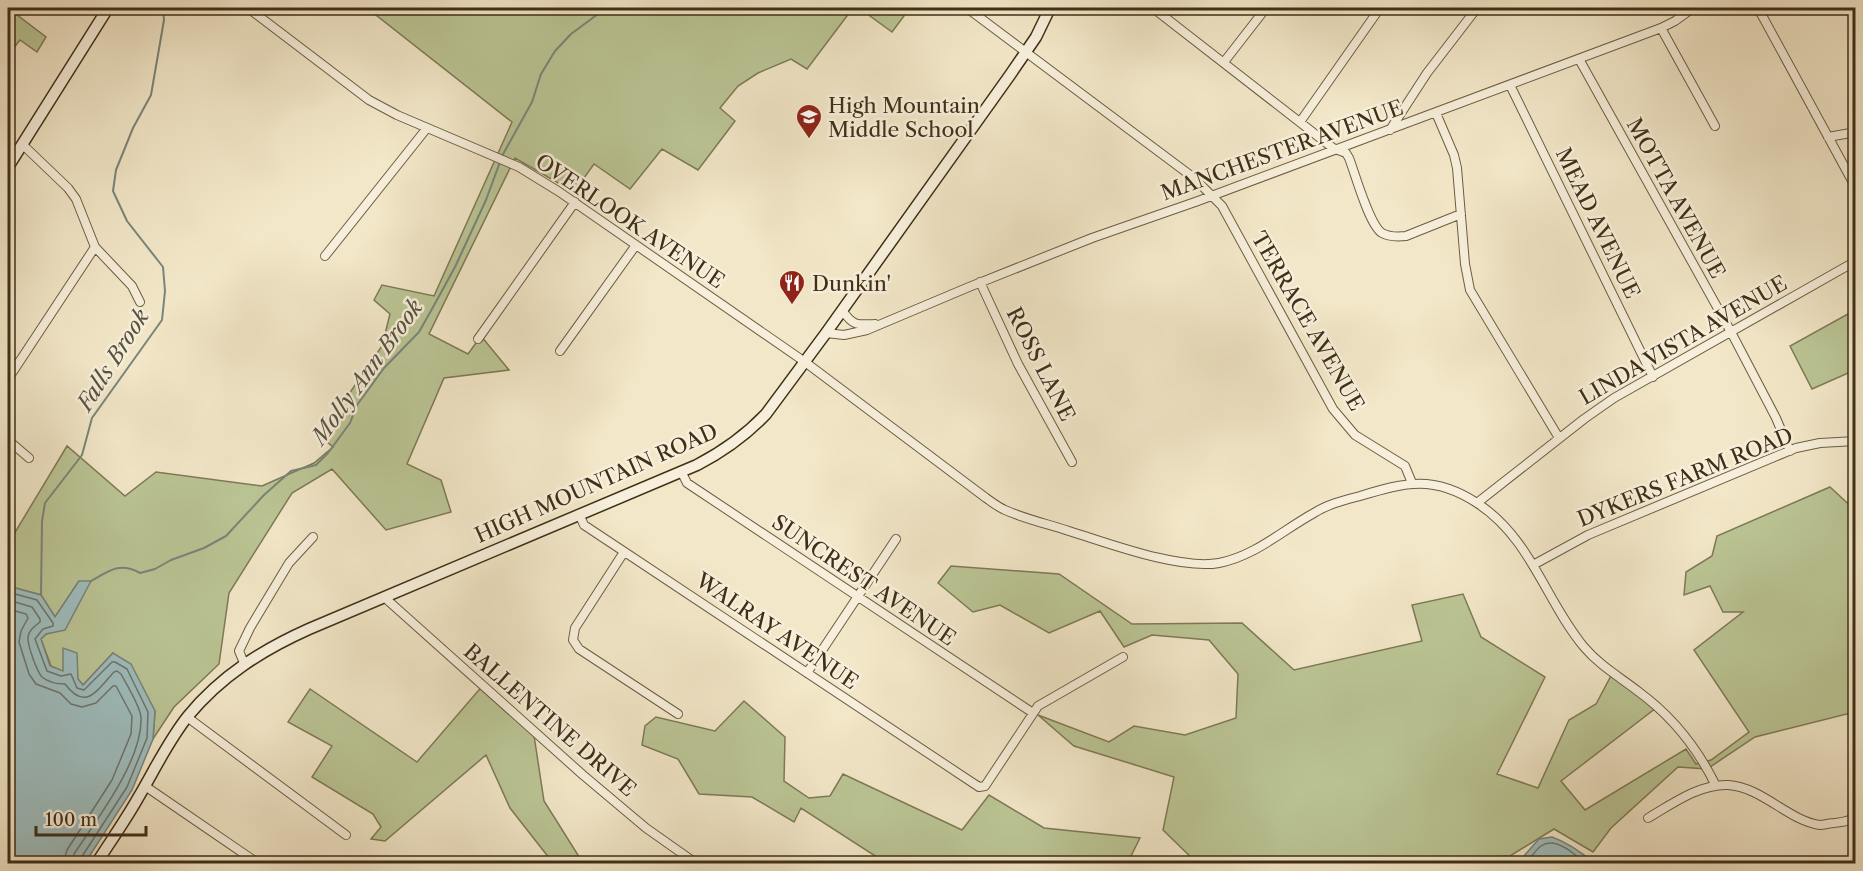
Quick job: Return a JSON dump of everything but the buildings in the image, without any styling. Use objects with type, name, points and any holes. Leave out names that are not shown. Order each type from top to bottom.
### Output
[{"type":"street","name":"OVERLOOK AVENUE","points":[[248,8],[369,100],[397,115],[519,167],[575,202],[805,362]]},
{"type":"street","name":"TERRACE AVENUE","points":[[968,8],[1194,178],[1213,196],[1222,206],[1333,409],[1355,435],[1406,466],[1412,483]]},
{"type":"street","name":"HIGH MOUNTAIN ROAD","points":[[96,864],[187,717],[220,682],[244,663],[282,641],[720,453],[755,425],[805,362],[1026,52],[1050,8]]},
{"type":"street","points":[[1153,8],[1333,148],[1346,153],[1372,220],[1383,233],[1397,237],[1406,236],[1461,214]]},
{"type":"street","points":[[1224,62],[1266,8]]},
{"type":"street","points":[[1300,122],[1380,8]]},
{"type":"street","points":[[1389,130],[1427,73],[1477,8]]},
{"type":"street","name":"MANCHESTER AVENUE","points":[[826,333],[840,336],[856,334],[980,282],[1099,236],[1213,196],[1661,28],[1676,21],[1693,8]]},
{"type":"street","points":[[1758,8],[1856,188]]},
{"type":"street","points":[[8,167],[103,9]]},
{"type":"street","points":[[1661,28],[1715,126]]},
{"type":"street","name":"MOTTA AVENUE","points":[[1579,59],[1731,332],[1776,418],[1790,451]]},
{"type":"street","name":"MEAD AVENUE","points":[[1510,85],[1653,377]]},
{"type":"street","points":[[1436,112],[1454,155],[1459,177],[1465,264],[1470,290],[1559,438]]},
{"type":"street","points":[[325,256],[427,128]]},
{"type":"street","points":[[1828,137],[1856,132]]},
{"type":"street","points":[[22,144],[68,188],[76,200],[95,247],[132,286],[140,302]]},
{"type":"street","points":[[478,339],[575,202]]},
{"type":"street","points":[[560,351],[636,245]]},
{"type":"street","points":[[8,379],[95,247]]},
{"type":"street","name":"LINDA VISTA AVENUE","points":[[1477,503],[1614,398],[1856,261]]},
{"type":"street","name":"ROSS LANE","points":[[980,282],[1018,364],[1072,462]]},
{"type":"street","name":"MANCHESTER AVENUE","points":[[842,310],[849,320],[856,324],[881,323]]},
{"type":"street","points":[[805,362],[1002,509],[1149,555],[1201,564],[1220,563],[1240,558],[1330,505],[1396,485],[1425,483],[1448,488],[1477,503],[1505,527],[1533,565],[1583,646],[1608,671],[1638,691],[1670,719],[1690,742],[1716,786]]},
{"type":"street","points":[[8,440],[29,458]]},
{"type":"street","name":"DYKERS FARM ROAD","points":[[1533,565],[1588,535],[1790,451],[1820,443],[1856,441]]},
{"type":"street","name":"SUNCREST AVENUE","points":[[681,471],[687,483],[1033,713]]},
{"type":"street","name":"WALRAY AVENUE","points":[[579,514],[584,525],[979,787],[985,786],[1033,713]]},
{"type":"street","points":[[244,663],[239,651],[250,628],[289,563],[313,537]]},
{"type":"street","points":[[807,673],[896,538]]},
{"type":"street","points":[[624,552],[575,628],[573,640],[579,650],[678,714]]},
{"type":"street","name":"BALLENTINE DRIVE","points":[[384,597],[583,775],[646,828],[697,864]]},
{"type":"street","points":[[1033,713],[1038,706],[1122,657]]},
{"type":"street","points":[[187,717],[346,835]]},
{"type":"street","points":[[1648,818],[1683,798],[1716,786],[1728,785],[1758,794],[1803,819],[1820,825],[1849,822],[1856,818]]},
{"type":"street","points":[[145,786],[259,864]]},
{"type":"green space","points":[[8,8],[46,37],[37,52],[20,40],[8,55]]},
{"type":"green space","points":[[367,8],[853,8],[807,69],[791,59],[758,73],[738,86],[720,108],[735,121],[698,170],[662,149],[630,189],[594,164],[574,192],[515,158],[429,334],[468,354],[481,336],[509,370],[444,378],[407,464],[441,480],[451,512],[386,530],[332,469],[292,493],[229,593],[219,664],[174,707],[153,739],[155,711],[113,653],[83,685],[78,679],[51,666],[41,639],[46,634],[65,629],[79,581],[55,617],[41,595],[8,586],[8,544],[67,446],[125,496],[156,472],[262,486],[314,463],[333,447],[320,436],[382,346],[390,314],[374,300],[382,285],[434,296],[512,122]]},
{"type":"green space","points":[[859,8],[905,8],[904,16],[892,32]]},
{"type":"green space","points":[[1855,310],[1855,370],[1812,389],[1790,346]]},
{"type":"green space","points":[[1830,487],[1855,510],[1855,712],[1755,737],[1707,769],[1678,767],[1611,828],[1593,852],[1554,829],[1510,856],[1367,864],[1197,863],[1163,830],[1174,777],[1074,746],[1038,715],[1109,742],[1134,726],[1185,735],[1236,718],[1238,674],[1209,640],[1152,635],[1124,647],[1100,611],[1049,633],[1000,605],[973,612],[938,583],[951,566],[1059,574],[1132,624],[1242,623],[1294,670],[1422,641],[1412,605],[1463,594],[1481,637],[1545,677],[1497,774],[1538,788],[1569,720],[1596,704],[1612,674],[1656,708],[1561,781],[1585,810],[1686,749],[1696,764],[1711,760],[1749,732],[1694,650],[1743,612],[1723,612],[1710,586],[1684,595],[1686,572],[1712,556],[1717,536]]},
{"type":"green space","points":[[484,684],[533,729],[544,801],[583,863],[553,863],[510,808],[486,755],[385,841],[371,839],[381,827],[373,814],[312,777],[332,746],[288,722],[310,689],[417,762]]},
{"type":"green space","points":[[744,701],[785,737],[784,781],[809,798],[830,796],[843,774],[962,830],[989,795],[1044,828],[1140,838],[1129,860],[1133,863],[886,863],[801,808],[794,822],[752,797],[699,794],[678,759],[642,745],[645,726],[656,717],[715,731]]},
{"type":"water","points":[[79,581],[91,581],[65,630],[46,634],[41,639],[50,666],[63,671],[63,648],[77,653],[78,679],[83,685],[113,653],[131,664],[155,711],[153,739],[132,790],[85,863],[8,863],[8,586],[41,595],[55,617]]},
{"type":"water","points":[[1552,837],[1574,848],[1594,863],[1510,863],[1523,857],[1539,839]]},
{"type":"waterway","name":"Falls Brook","points":[[41,595],[42,521],[45,503],[82,455],[92,418],[162,320],[165,291],[163,267],[127,221],[113,191],[116,170],[133,128],[151,95],[164,20],[163,8]]},
{"type":"waterway","name":"Molly Ann Brook","points":[[502,156],[532,102],[541,74],[555,51],[571,34],[606,8]]},
{"type":"waterway","name":"Molly Ann Brook","points":[[91,581],[115,569],[127,568],[140,573],[155,569],[171,560],[204,548],[226,536],[264,495],[291,471],[316,465],[328,453],[350,423],[357,405],[384,368],[419,332],[455,267],[486,200],[500,162]]},
{"type":"place","name":"High Mountain Middle School","points":[[809,140]]},
{"type":"place","name":"Dunkin'","points":[[792,306]]}]
